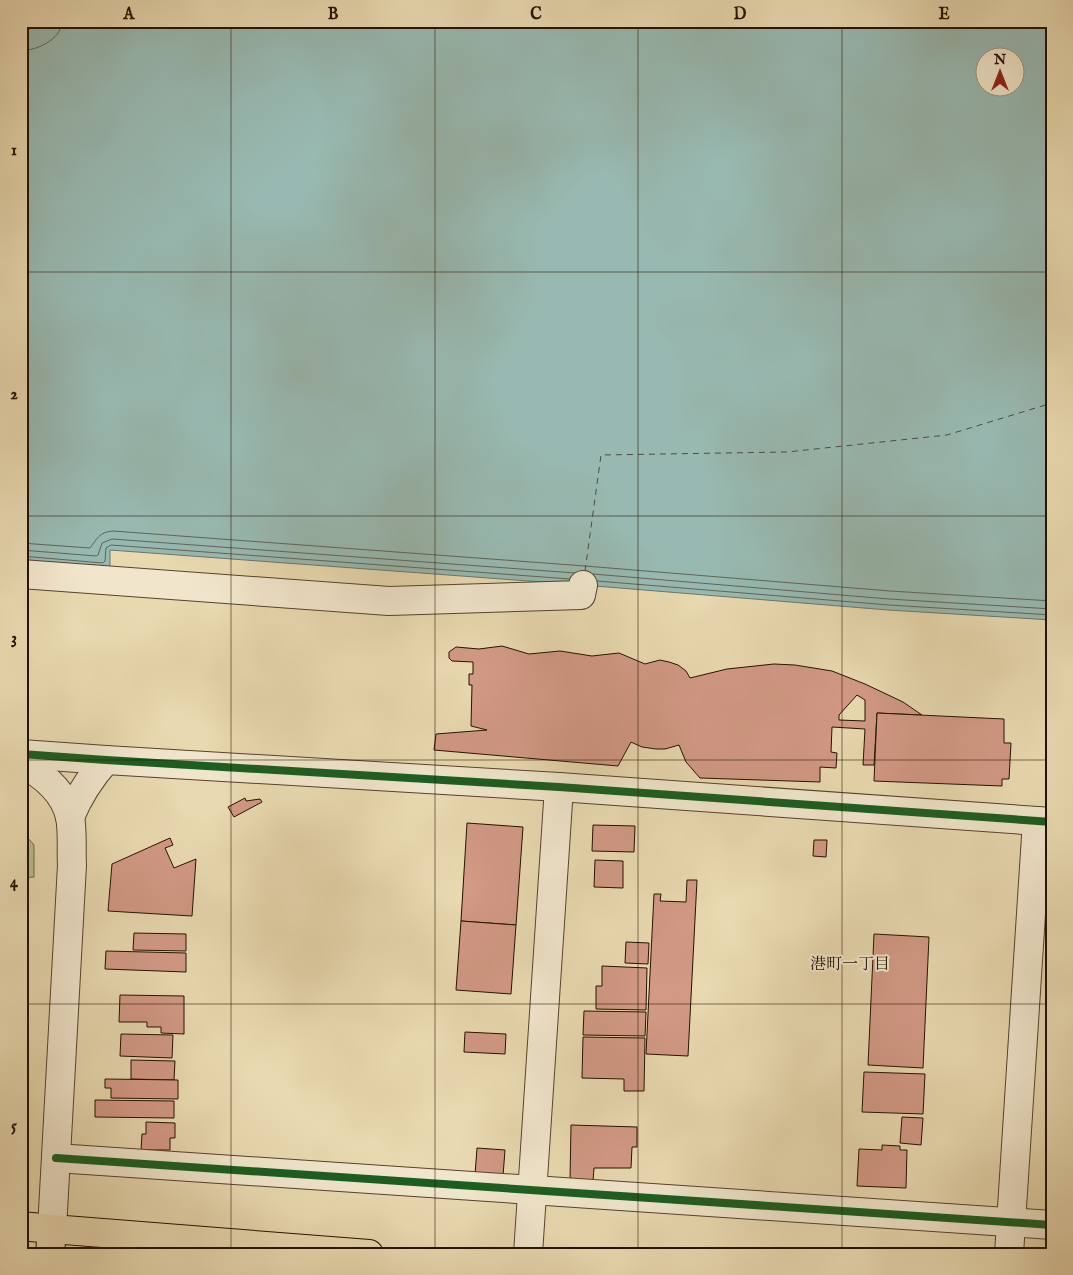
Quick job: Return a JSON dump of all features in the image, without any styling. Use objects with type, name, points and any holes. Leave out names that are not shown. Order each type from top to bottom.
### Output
[{"type":"main road","points":[[21,1226],[51,1241],[369,1254]]},
{"type":"street","points":[[21,574],[389,601],[581,595],[583,585]]},
{"type":"street","points":[[21,754],[559,787],[1044,821],[1009,1254]]},
{"type":"street","points":[[70,818],[77,799],[106,760]]},
{"type":"street","points":[[21,763],[47,778],[61,795],[70,818],[72,865],[51,1241]]},
{"type":"street","points":[[528,1254],[559,787]]},
{"type":"street","points":[[56,1158],[1052,1225]]},
{"type":"green space","points":[[21,830],[34,845],[34,877],[21,878]]},
{"type":"water","points":[[48,21],[1052,21],[1052,620],[888,610],[110,550],[110,569],[21,561],[21,33]]},
{"type":"building","points":[[502,646],[529,654],[560,651],[592,656],[619,653],[645,664],[660,660],[678,665],[686,671],[690,678],[727,669],[774,664],[795,665],[832,671],[903,702],[922,715],[877,713],[874,765],[863,765],[865,729],[832,727],[831,752],[837,753],[836,768],[820,767],[820,782],[700,778],[686,762],[679,745],[665,749],[656,749],[642,747],[631,742],[618,766],[434,750],[436,734],[487,730],[471,726],[472,685],[469,685],[469,674],[473,674],[473,662],[452,661],[449,658],[449,652],[456,647],[479,649]],"holes":[[[857,695],[865,700],[865,721],[839,720],[839,715]]]},
{"type":"building","points":[[877,713],[1004,719],[1004,743],[1011,743],[1009,779],[1002,779],[1002,786],[874,781]]},
{"type":"building","points":[[245,798],[246,801],[260,799],[262,802],[234,817],[228,807]]},
{"type":"building","points":[[467,823],[523,827],[516,925],[461,921]]},
{"type":"building","points":[[593,825],[635,826],[634,852],[592,851]]},
{"type":"building","points":[[170,838],[173,845],[165,848],[174,868],[196,859],[192,916],[108,911],[112,864]]},
{"type":"building","points":[[814,840],[827,840],[826,857],[813,856]]},
{"type":"building","points":[[595,860],[623,861],[623,888],[594,887]]},
{"type":"building","points":[[687,880],[697,880],[688,1056],[646,1054],[654,894],[661,894],[660,901],[686,902]]},
{"type":"building","points":[[461,921],[516,925],[511,994],[456,990]]},
{"type":"building","points":[[134,933],[186,934],[186,951],[133,950]]},
{"type":"building","points":[[874,934],[929,937],[923,1068],[868,1065]]},
{"type":"building","points":[[626,942],[649,943],[648,964],[625,963]]},
{"type":"building","points":[[106,951],[186,953],[186,972],[105,969]]},
{"type":"building","points":[[602,966],[647,968],[646,1010],[596,1009],[596,986],[602,986]]},
{"type":"building","points":[[120,995],[184,996],[184,1034],[161,1033],[161,1027],[147,1027],[147,1022],[119,1022]]},
{"type":"building","points":[[584,1011],[646,1012],[645,1036],[583,1035]]},
{"type":"building","points":[[465,1032],[506,1034],[505,1054],[464,1052]]},
{"type":"building","points":[[121,1034],[173,1035],[172,1058],[120,1056]]},
{"type":"building","points":[[583,1037],[645,1038],[644,1091],[624,1091],[624,1079],[582,1078]]},
{"type":"building","points":[[131,1060],[175,1061],[174,1080],[131,1079]]},
{"type":"building","points":[[864,1072],[925,1074],[923,1114],[862,1112]]},
{"type":"building","points":[[105,1079],[178,1080],[178,1099],[111,1098],[111,1088],[105,1088]]},
{"type":"building","points":[[95,1100],[174,1101],[174,1118],[95,1117]]},
{"type":"building","points":[[902,1117],[923,1118],[921,1145],[900,1143]]},
{"type":"building","points":[[146,1122],[175,1123],[175,1138],[170,1138],[170,1150],[141,1150],[142,1134],[146,1134]]},
{"type":"building","points":[[571,1125],[637,1127],[637,1147],[632,1147],[631,1168],[594,1168],[593,1181],[570,1181]]},
{"type":"building","points":[[882,1145],[900,1146],[900,1150],[907,1150],[906,1188],[857,1186],[859,1149],[882,1150]]},
{"type":"building","points":[[477,1148],[505,1150],[503,1176],[475,1175]]},
{"type":"ferry route","points":[[585,571],[601,455],[787,452],[947,435],[1052,403]]},
{"type":"cycle path","points":[[21,754],[559,787],[1052,822]]},
{"type":"cycle path","points":[[56,1158],[1052,1225]]},
{"type":"district","name":"港町一丁目","points":[[850,963]]}]
